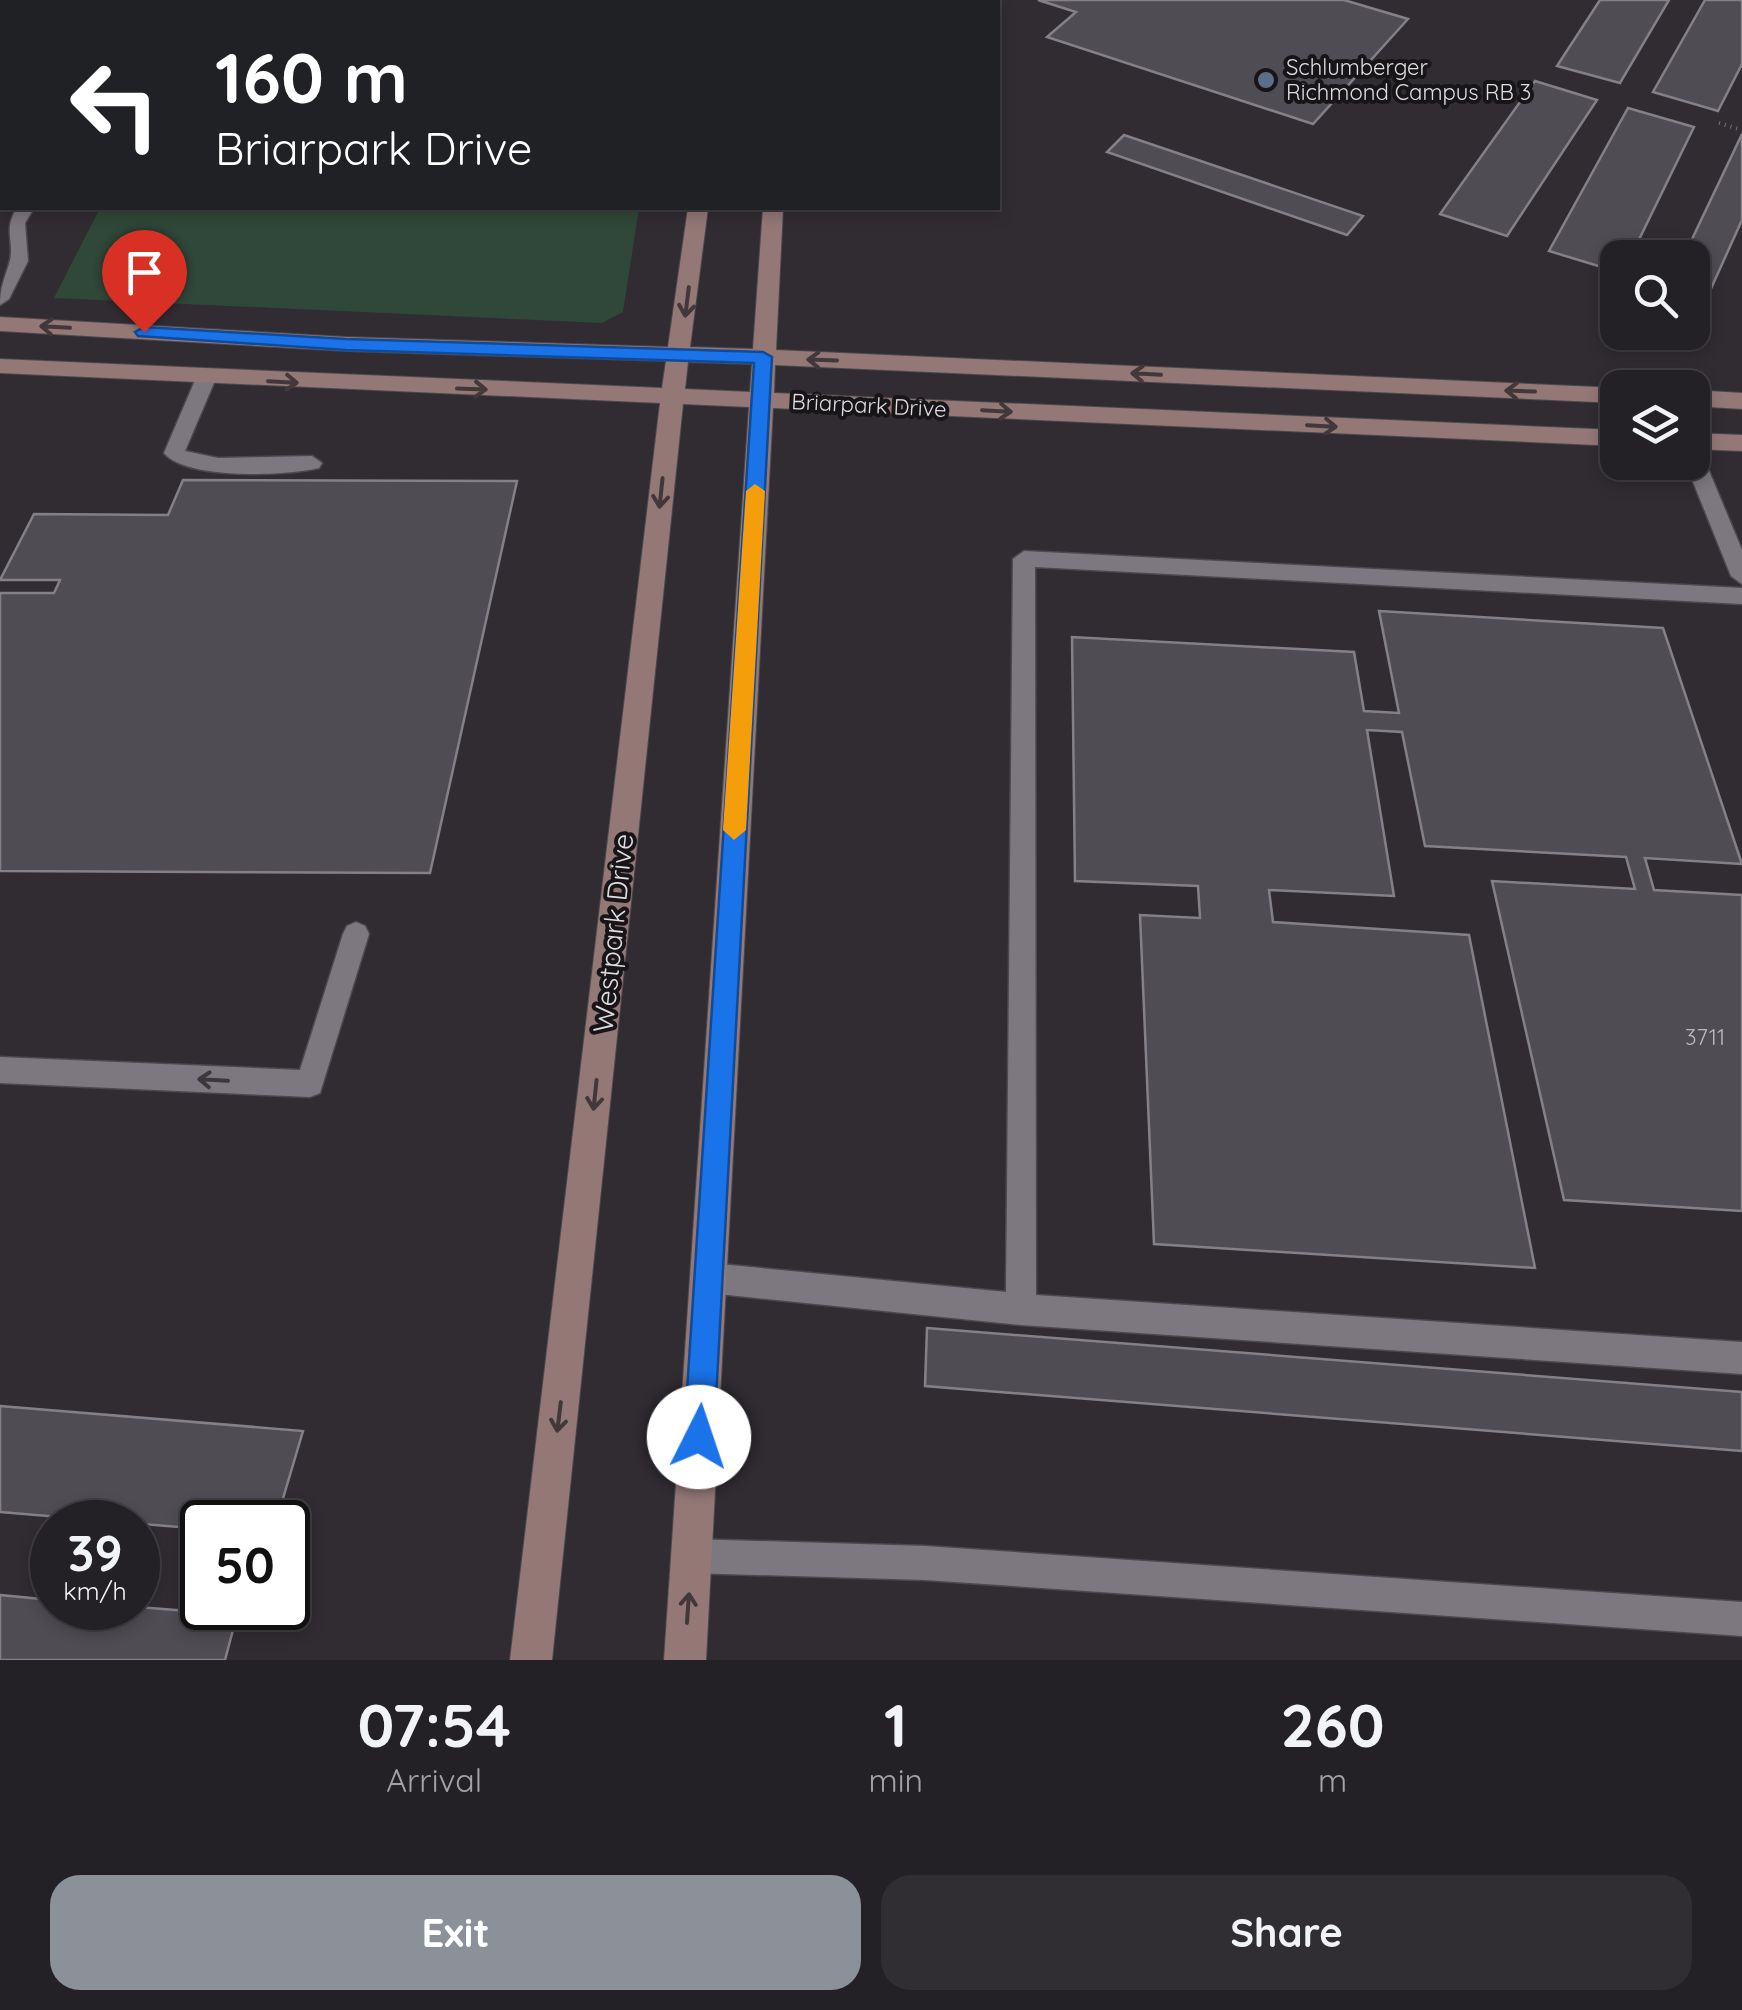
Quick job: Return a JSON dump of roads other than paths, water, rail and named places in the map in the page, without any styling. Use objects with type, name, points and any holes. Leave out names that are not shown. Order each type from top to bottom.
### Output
[{"type":"street","name":"Westpark Drive","points":[[531,1660],[672,396],[698,210]]},
{"type":"street","points":[[685,1660],[773,210]]},
{"type":"street","name":"Briarpark Drive","points":[[0,324],[346,344],[763,357],[1600,394]]},
{"type":"street","name":"Briarpark Drive","points":[[0,366],[1600,437]]},
{"type":"street","points":[[1710,399],[1742,400]]},
{"type":"street","points":[[1710,442],[1742,443]]},
{"type":"lane","points":[[0,299],[19,261],[16,222],[25,210]]},
{"type":"lane","points":[[206,378],[178,437],[174,453],[180,459],[203,464],[312,463]]},
{"type":"lane","points":[[1703,480],[1742,576]]},
{"type":"lane","points":[[1020,1309],[1024,559],[1742,596]]},
{"type":"lane","points":[[0,1070],[310,1084],[356,934]]},
{"type":"lane","points":[[709,1278],[1020,1309],[1742,1358]]},
{"type":"lane","points":[[691,1556],[925,1562],[1742,1619]]},
{"type":"place","name":"Schlumberger Richmond Campus RB 3","points":[[1266,80]]}]
